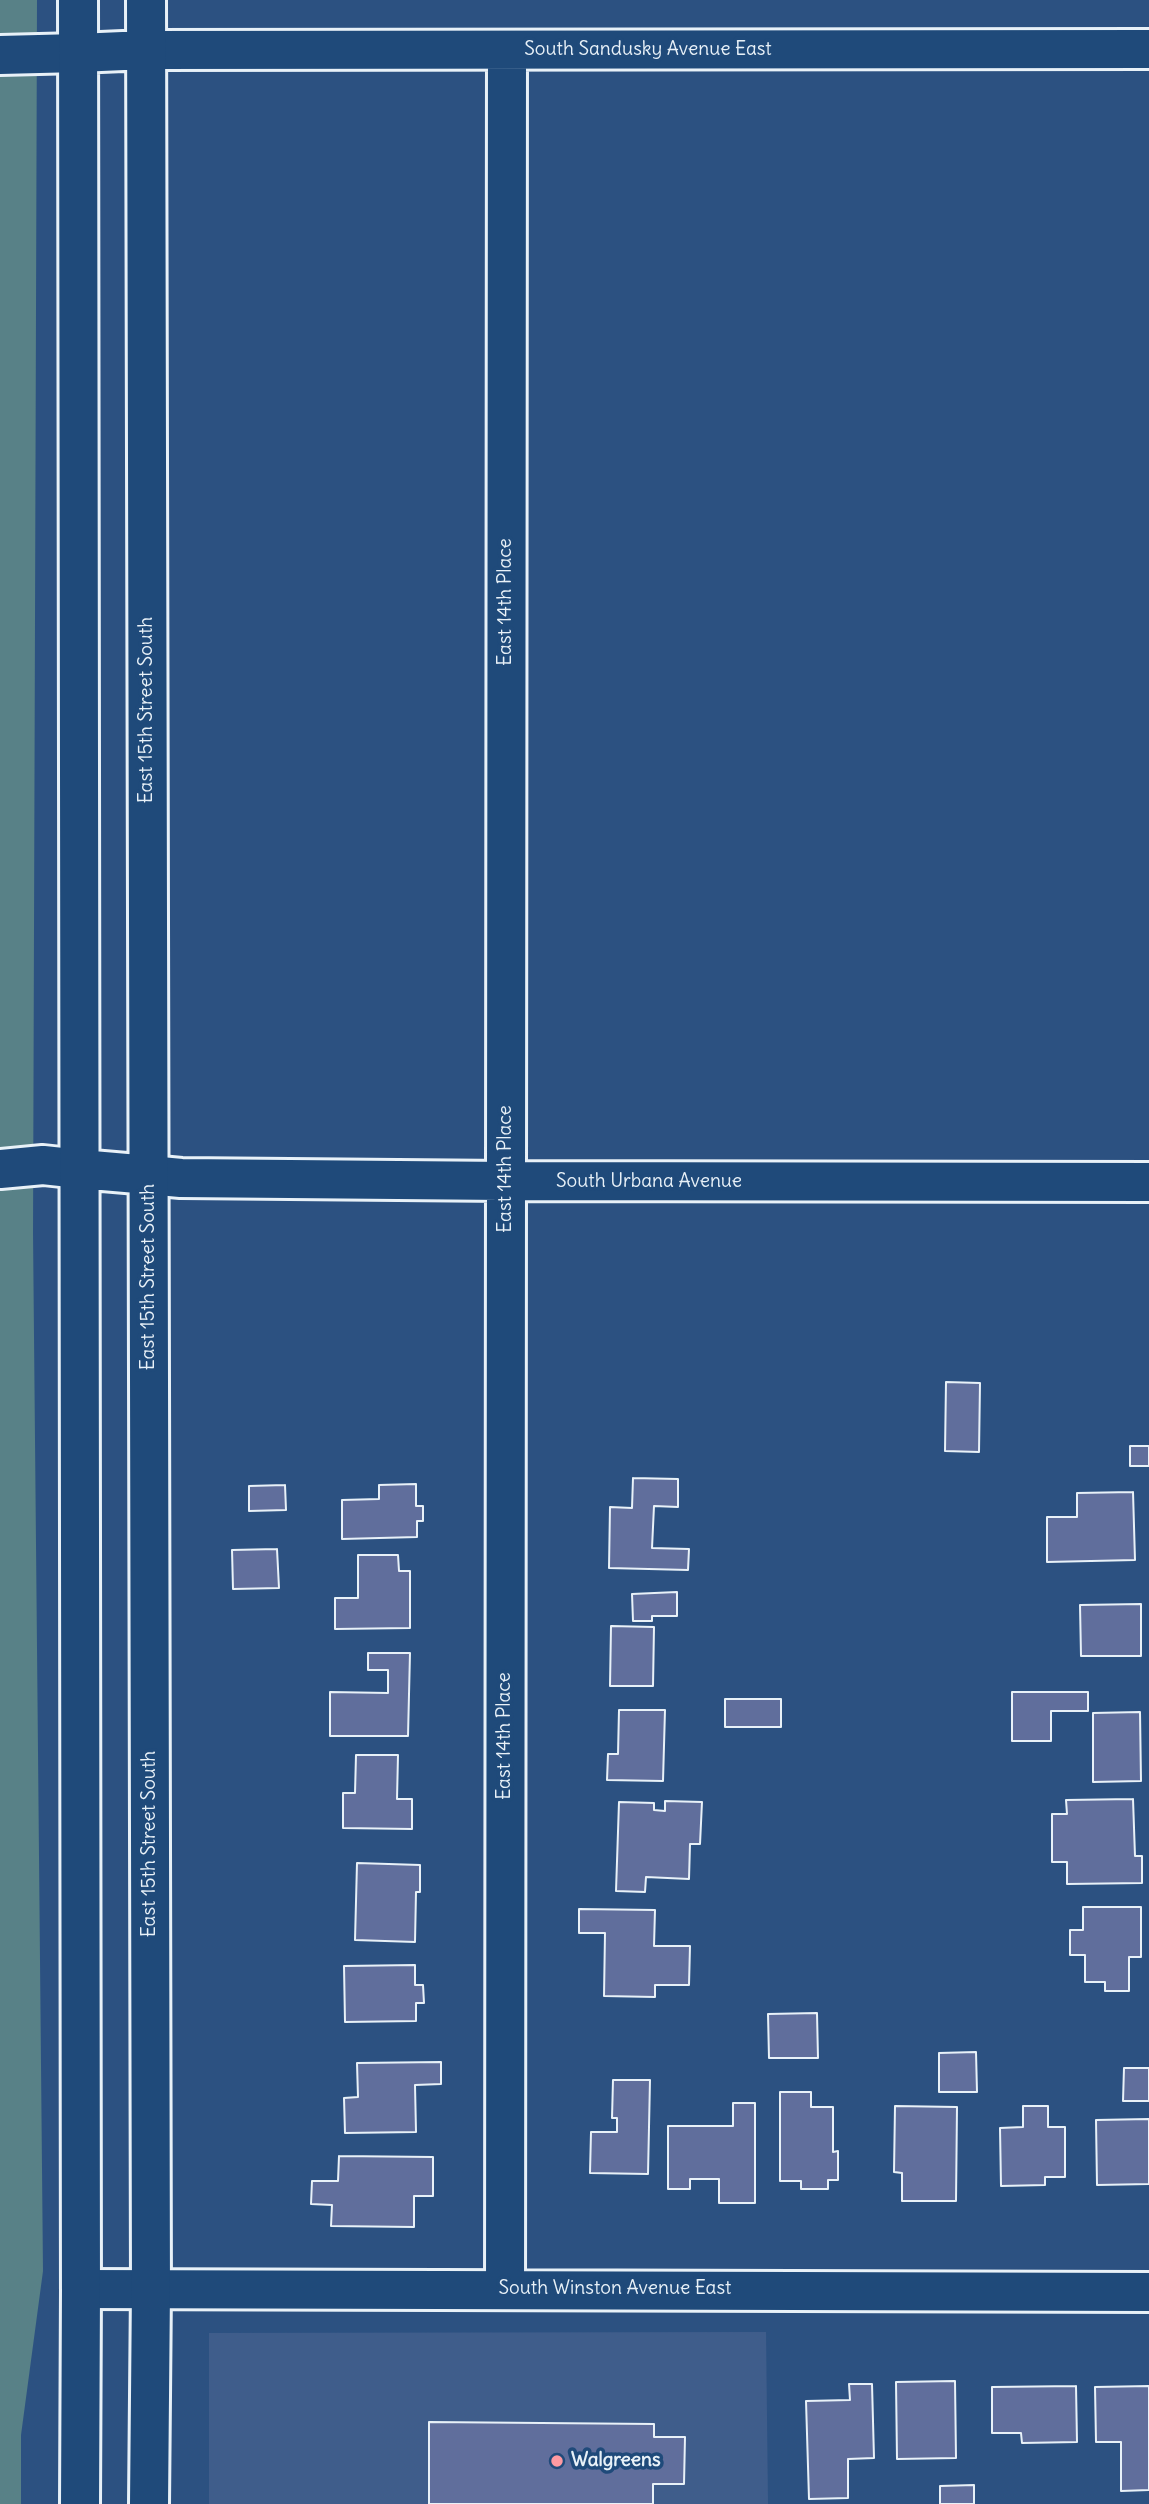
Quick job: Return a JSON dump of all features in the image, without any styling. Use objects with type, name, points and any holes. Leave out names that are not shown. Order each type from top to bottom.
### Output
[{"type":"street","points":[[78,0],[80,2504]]},
{"type":"street","name":"East 15th Street South","points":[[146,0],[151,2288],[149,2504]]},
{"type":"street","name":"South Sandusky Avenue East","points":[[0,55],[146,50],[1149,50]]},
{"type":"street","name":"East 14th Place","points":[[505,2289],[507,50]]},
{"type":"street","points":[[0,1168],[43,1165],[80,1169]]},
{"type":"street","name":"South Urbana Avenue","points":[[80,1169],[181,1178],[1149,1182]]},
{"type":"street","name":"South Winston Avenue East","points":[[81,2289],[1149,2292]]},
{"type":"shaded area","points":[[766,2332],[768,2504],[209,2504],[209,2333]]},
{"type":"green space","points":[[0,0],[37,0],[33,1232],[43,2271],[21,2435],[21,2504],[0,2504]]},
{"type":"building","points":[[946,1382],[980,1383],[979,1452],[945,1451]]},
{"type":"building","points":[[1130,1446],[1149,1446],[1149,1466],[1130,1466]]},
{"type":"building","points":[[633,1478],[678,1479],[678,1507],[654,1506],[652,1548],[689,1549],[688,1570],[609,1568],[610,1507],[632,1508]]},
{"type":"building","points":[[416,1484],[416,1506],[423,1506],[423,1521],[417,1521],[417,1537],[342,1539],[342,1500],[379,1499],[379,1485]]},
{"type":"building","points":[[285,1485],[286,1510],[249,1511],[249,1486]]},
{"type":"building","points":[[1133,1492],[1135,1560],[1047,1562],[1047,1517],[1077,1517],[1077,1493]]},
{"type":"building","points":[[277,1549],[279,1588],[233,1589],[232,1550]]},
{"type":"building","points":[[358,1555],[398,1555],[399,1571],[410,1571],[410,1628],[335,1629],[335,1598],[358,1598]]},
{"type":"building","points":[[677,1592],[677,1616],[652,1616],[652,1621],[633,1621],[632,1594]]},
{"type":"building","points":[[1141,1604],[1141,1656],[1081,1656],[1080,1605]]},
{"type":"building","points":[[611,1626],[654,1627],[653,1686],[610,1686]]},
{"type":"building","points":[[368,1653],[410,1653],[408,1736],[330,1736],[330,1692],[388,1693],[388,1670],[368,1670]]},
{"type":"building","points":[[1012,1692],[1088,1692],[1088,1711],[1051,1711],[1051,1741],[1012,1741]]},
{"type":"building","points":[[725,1699],[781,1699],[781,1727],[725,1727]]},
{"type":"building","points":[[619,1710],[665,1710],[663,1781],[607,1780],[608,1754],[618,1754]]},
{"type":"building","points":[[1140,1712],[1141,1781],[1093,1782],[1093,1713]]},
{"type":"building","points":[[356,1755],[398,1755],[397,1799],[412,1799],[412,1829],[343,1828],[343,1793],[355,1793]]},
{"type":"building","points":[[1133,1799],[1135,1856],[1142,1856],[1142,1883],[1067,1884],[1067,1862],[1052,1862],[1052,1814],[1067,1814],[1066,1800]]},
{"type":"building","points":[[665,1801],[702,1802],[700,1844],[690,1844],[689,1879],[646,1877],[645,1892],[616,1891],[619,1802],[654,1803],[654,1810],[665,1811]]},
{"type":"building","points":[[357,1863],[420,1865],[420,1892],[416,1892],[415,1942],[355,1940]]},
{"type":"building","points":[[1083,1907],[1141,1907],[1141,1957],[1129,1957],[1129,1991],[1105,1991],[1105,1982],[1085,1982],[1085,1955],[1070,1955],[1070,1930],[1083,1930]]},
{"type":"building","points":[[579,1909],[655,1910],[654,1946],[690,1946],[689,1985],[655,1985],[655,1997],[604,1996],[605,1933],[579,1933]]},
{"type":"building","points":[[415,1965],[415,1985],[423,1985],[424,2003],[416,2003],[416,2021],[345,2022],[344,1966]]},
{"type":"building","points":[[817,2013],[818,2058],[769,2058],[768,2014]]},
{"type":"building","points":[[976,2052],[977,2092],[939,2092],[939,2053]]},
{"type":"building","points":[[441,2062],[441,2084],[415,2085],[416,2132],[345,2133],[344,2098],[358,2097],[357,2063]]},
{"type":"building","points":[[1124,2068],[1149,2068],[1149,2101],[1123,2101]]},
{"type":"building","points":[[613,2080],[650,2080],[648,2174],[590,2173],[591,2132],[617,2132],[617,2118],[612,2118]]},
{"type":"building","points":[[780,2092],[811,2092],[811,2107],[833,2107],[833,2152],[838,2151],[838,2180],[828,2180],[828,2189],[801,2189],[801,2181],[780,2181]]},
{"type":"building","points":[[733,2103],[755,2103],[755,2203],[719,2203],[719,2179],[690,2179],[690,2189],[668,2189],[668,2126],[733,2126]]},
{"type":"building","points":[[895,2106],[957,2107],[956,2201],[902,2201],[902,2173],[894,2172]]},
{"type":"building","points":[[1023,2106],[1048,2106],[1048,2127],[1065,2127],[1065,2177],[1045,2177],[1045,2185],[1001,2186],[1000,2128],[1023,2127]]},
{"type":"building","points":[[1149,2119],[1149,2184],[1097,2185],[1096,2120]]},
{"type":"building","points":[[339,2156],[433,2157],[433,2196],[414,2196],[414,2227],[331,2226],[332,2205],[311,2204],[312,2181],[338,2181]]},
{"type":"building","points":[[955,2381],[956,2458],[897,2459],[896,2382]]},
{"type":"building","points":[[849,2384],[872,2384],[874,2458],[848,2459],[848,2498],[809,2499],[806,2401],[850,2400]]},
{"type":"building","points":[[1076,2386],[1077,2442],[1022,2443],[1021,2433],[992,2433],[992,2387]]},
{"type":"building","points":[[1149,2386],[1149,2490],[1121,2491],[1121,2442],[1096,2442],[1095,2387]]},
{"type":"building","name":"Walgreens","points":[[429,2422],[654,2424],[654,2437],[685,2437],[684,2484],[653,2484],[653,2504],[429,2504]]},
{"type":"building","points":[[974,2485],[974,2504],[940,2504],[940,2486]]},
{"type":"place","name":"Walgreens","points":[[557,2461]]}]
